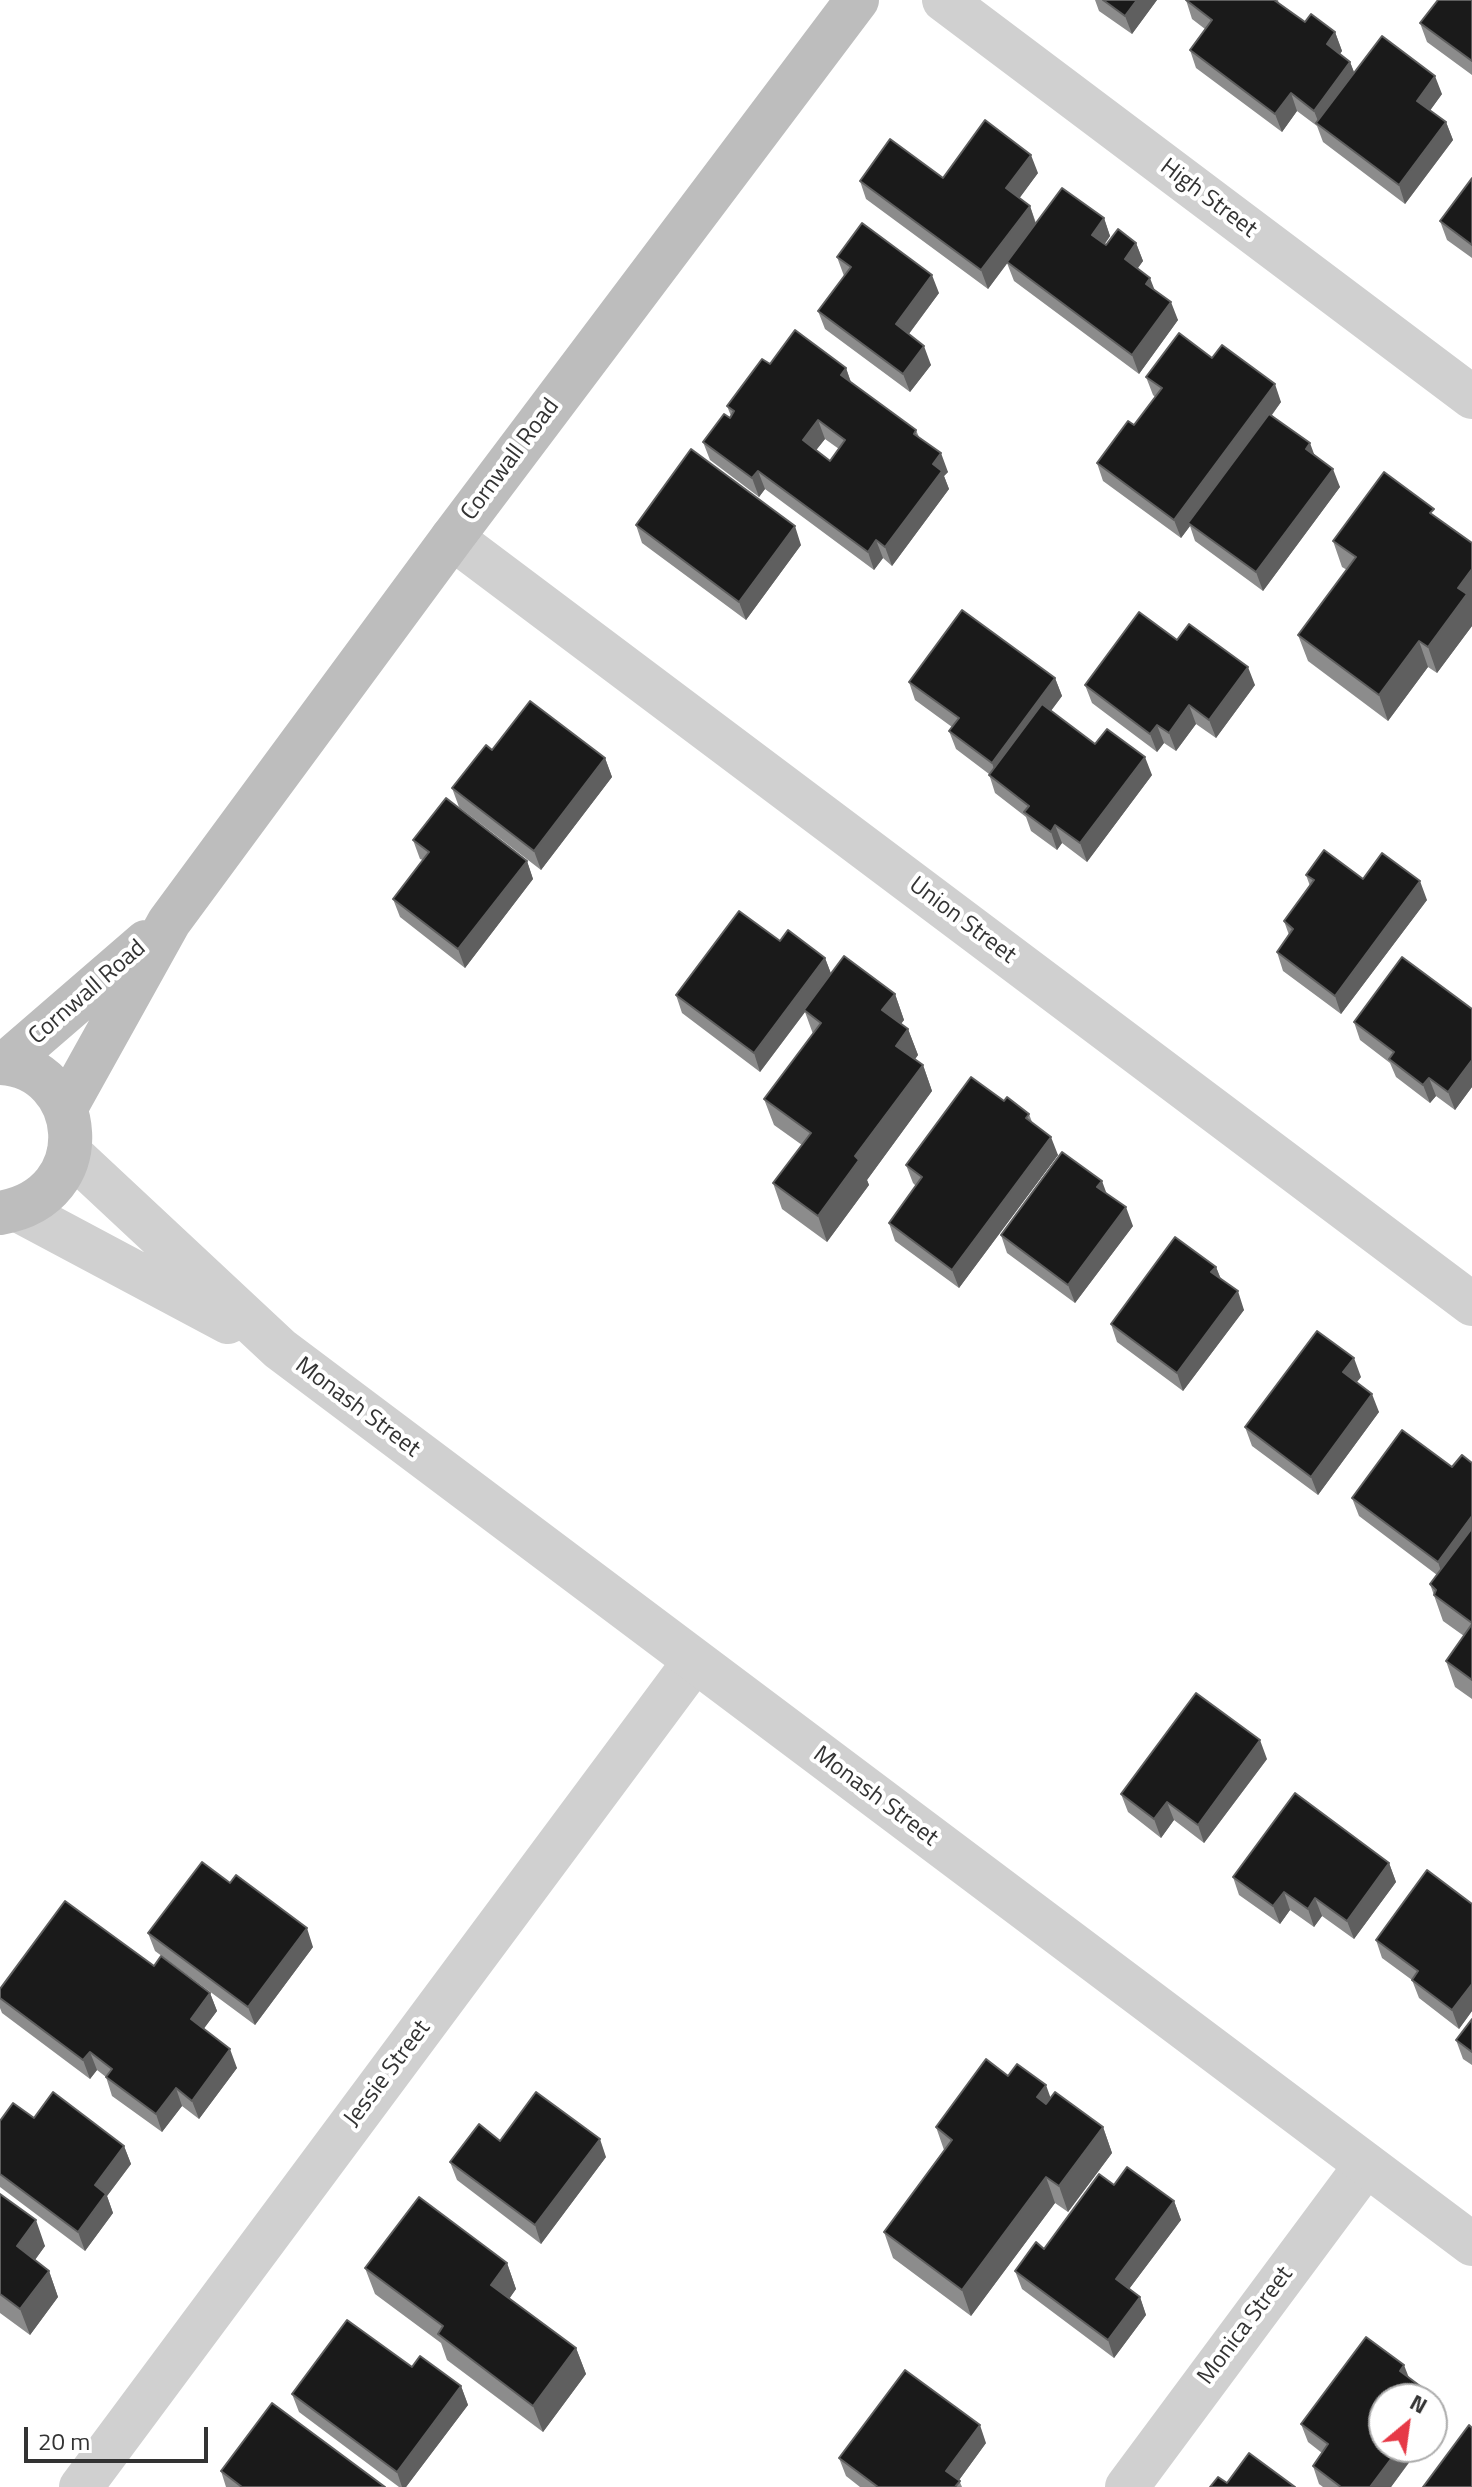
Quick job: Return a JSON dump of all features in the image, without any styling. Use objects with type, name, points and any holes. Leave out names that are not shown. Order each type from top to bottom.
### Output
[{"type":"main road","name":"Cornwall Road","points":[[65,1109],[169,922],[452,538],[857,0]]},
{"type":"main road","name":"Cornwall Road","points":[[3,1063],[169,922]]},
{"type":"main road","points":[[3,1063],[31,1071],[51,1087],[65,1109],[71,1138],[65,1168],[55,1184],[39,1200],[9,1211]]},
{"type":"street","name":"High Street","points":[[944,0],[1472,397]]},
{"type":"street","name":"Union Street","points":[[452,538],[1472,1304]]},
{"type":"street","name":"Monash Street","points":[[69,1152],[280,1349],[1472,2244]]},
{"type":"street","name":"Monash Street","points":[[9,1211],[280,1349]]},
{"type":"street","name":"Jessie Street","points":[[81,2487],[694,1662]]},
{"type":"street","name":"Monica Street","points":[[1127,2487],[1366,2165]]},
{"type":"building","points":[[1103,0],[1137,0],[1125,16]]},
{"type":"building","points":[[1186,0],[1274,0],[1305,22],[1311,14],[1335,32],[1327,44],[1350,62],[1314,111],[1291,93],[1275,114],[1190,50],[1212,20]]},
{"type":"building","points":[[1438,0],[1472,0],[1472,61],[1420,23]]},
{"type":"building","points":[[1382,36],[1435,76],[1417,101],[1446,122],[1399,185],[1316,123]]},
{"type":"building","points":[[985,120],[1031,155],[1006,188],[1030,206],[981,270],[860,181],[890,139],[943,178]]},
{"type":"building","points":[[1472,178],[1472,245],[1440,221]]},
{"type":"building","points":[[1062,188],[1104,218],[1092,235],[1106,245],[1118,229],[1136,243],[1125,259],[1150,278],[1146,284],[1171,302],[1132,355],[1007,262]]},
{"type":"building","points":[[862,223],[932,275],[896,324],[924,346],[903,374],[818,311],[851,267],[837,257]]},
{"type":"building","points":[[795,330],[846,368],[841,375],[916,430],[914,434],[941,453],[933,464],[942,471],[885,547],[876,540],[868,552],[758,471],[752,478],[703,442],[724,414],[730,418],[734,411],[727,406],[762,359],[770,364]],"holes":[[[818,420],[845,440],[830,461],[803,440]]]},
{"type":"building","points":[[1179,333],[1212,358],[1222,345],[1275,384],[1174,520],[1097,463],[1128,421],[1134,425],[1162,388],[1146,377]]},
{"type":"building","points":[[1269,414],[1310,443],[1306,449],[1333,469],[1256,572],[1188,523]]},
{"type":"building","points":[[691,449],[795,526],[739,602],[636,525]]},
{"type":"building","points":[[1384,472],[1434,509],[1430,513],[1472,543],[1472,569],[1458,588],[1467,594],[1428,647],[1419,641],[1379,695],[1298,635],[1356,557],[1333,541]]},
{"type":"building","points":[[962,610],[1055,678],[992,763],[949,731],[959,718],[909,682]]},
{"type":"building","points":[[1139,612],[1177,640],[1189,624],[1248,667],[1209,720],[1189,705],[1169,733],[1157,725],[1150,734],[1085,685]]},
{"type":"building","points":[[530,701],[605,758],[534,851],[452,788],[486,745],[492,750]]},
{"type":"building","points":[[1042,704],[1095,744],[1107,729],[1145,757],[1080,843],[1055,825],[1051,832],[1024,812],[1029,806],[989,775]]},
{"type":"building","points":[[446,798],[527,861],[458,949],[393,899],[429,852],[413,840]]},
{"type":"building","points":[[1324,850],[1363,879],[1382,853],[1420,881],[1335,996],[1277,952],[1293,929],[1284,921],[1314,880],[1306,875]]},
{"type":"building","points":[[739,911],[780,941],[788,930],[825,958],[754,1053],[676,995]]},
{"type":"building","points":[[844,956],[895,994],[882,1010],[908,1029],[896,1046],[923,1065],[855,1156],[859,1160],[818,1216],[773,1183],[811,1133],[764,1099],[821,1023],[804,1010]]},
{"type":"building","points":[[1402,957],[1472,1009],[1472,1060],[1448,1092],[1429,1078],[1423,1085],[1389,1059],[1394,1052],[1354,1022]]},
{"type":"building","points":[[971,1077],[1004,1101],[1007,1097],[1029,1114],[1026,1118],[1051,1137],[952,1270],[889,1223],[922,1177],[906,1165]]},
{"type":"building","points":[[1062,1152],[1102,1181],[1097,1187],[1126,1207],[1068,1285],[1001,1235]]},
{"type":"building","points":[[1175,1237],[1216,1267],[1211,1272],[1238,1291],[1177,1373],[1111,1324]]},
{"type":"building","points":[[1317,1331],[1354,1358],[1343,1372],[1372,1394],[1311,1477],[1245,1427]]},
{"type":"building","points":[[1402,1430],[1452,1467],[1462,1455],[1472,1463],[1472,1516],[1438,1562],[1352,1498]]},
{"type":"building","points":[[1472,1528],[1472,1623],[1434,1595],[1436,1590],[1430,1584]]},
{"type":"building","points":[[1472,1624],[1472,1680],[1446,1661]]},
{"type":"building","points":[[1196,1693],[1260,1740],[1198,1825],[1167,1802],[1154,1819],[1121,1794]]},
{"type":"building","points":[[1295,1793],[1389,1863],[1347,1921],[1315,1898],[1308,1909],[1284,1892],[1273,1906],[1233,1877]]},
{"type":"building","points":[[202,1862],[230,1883],[236,1875],[307,1928],[248,2007],[148,1933]]},
{"type":"building","points":[[1427,1870],[1472,1904],[1472,1984],[1452,2010],[1412,1980],[1418,1971],[1376,1940]]},
{"type":"building","points":[[65,1901],[154,1966],[161,1956],[210,1993],[191,2019],[230,2049],[192,2101],[176,2088],[156,2114],[106,2077],[112,2069],[90,2052],[83,2060],[0,1998],[0,1989]]},
{"type":"building","points":[[1472,2019],[1472,2052],[1456,2040]]},
{"type":"building","points":[[986,2059],[1008,2076],[1017,2064],[1046,2085],[1037,2097],[1046,2104],[1055,2092],[1103,2127],[1059,2186],[1046,2177],[962,2290],[884,2232],[952,2140],[936,2127]]},
{"type":"building","points":[[53,2092],[124,2146],[95,2185],[106,2194],[78,2232],[0,2174],[0,2121],[13,2103],[34,2118]]},
{"type":"building","points":[[536,2092],[600,2139],[535,2225],[450,2162],[479,2124],[500,2141]]},
{"type":"building","points":[[1127,2167],[1174,2201],[1116,2279],[1140,2297],[1108,2340],[1015,2271],[1036,2242],[1044,2249],[1099,2174],[1114,2185]]},
{"type":"building","points":[[0,2194],[36,2220],[17,2246],[49,2271],[20,2309],[0,2294]]},
{"type":"building","points":[[419,2197],[507,2263],[491,2285],[576,2348],[533,2406],[438,2334],[443,2326],[365,2268]]},
{"type":"building","points":[[347,2320],[412,2367],[420,2356],[461,2386],[397,2472],[292,2394]]},
{"type":"building","points":[[1366,2337],[1404,2365],[1400,2371],[1416,2383],[1368,2383],[1368,2463],[1388,2463],[1370,2487],[1341,2487],[1313,2466],[1328,2444],[1301,2424]]},
{"type":"building","points":[[905,2370],[980,2425],[946,2471],[960,2481],[955,2487],[878,2487],[839,2458]]},
{"type":"building","points":[[272,2403],[385,2487],[242,2487],[221,2471]]},
{"type":"building","points":[[1469,2425],[1472,2428],[1472,2487],[1423,2487],[1441,2463],[1448,2463],[1448,2453]]},
{"type":"building","points":[[1249,2453],[1295,2487],[1210,2487],[1218,2477],[1227,2483]]}]
